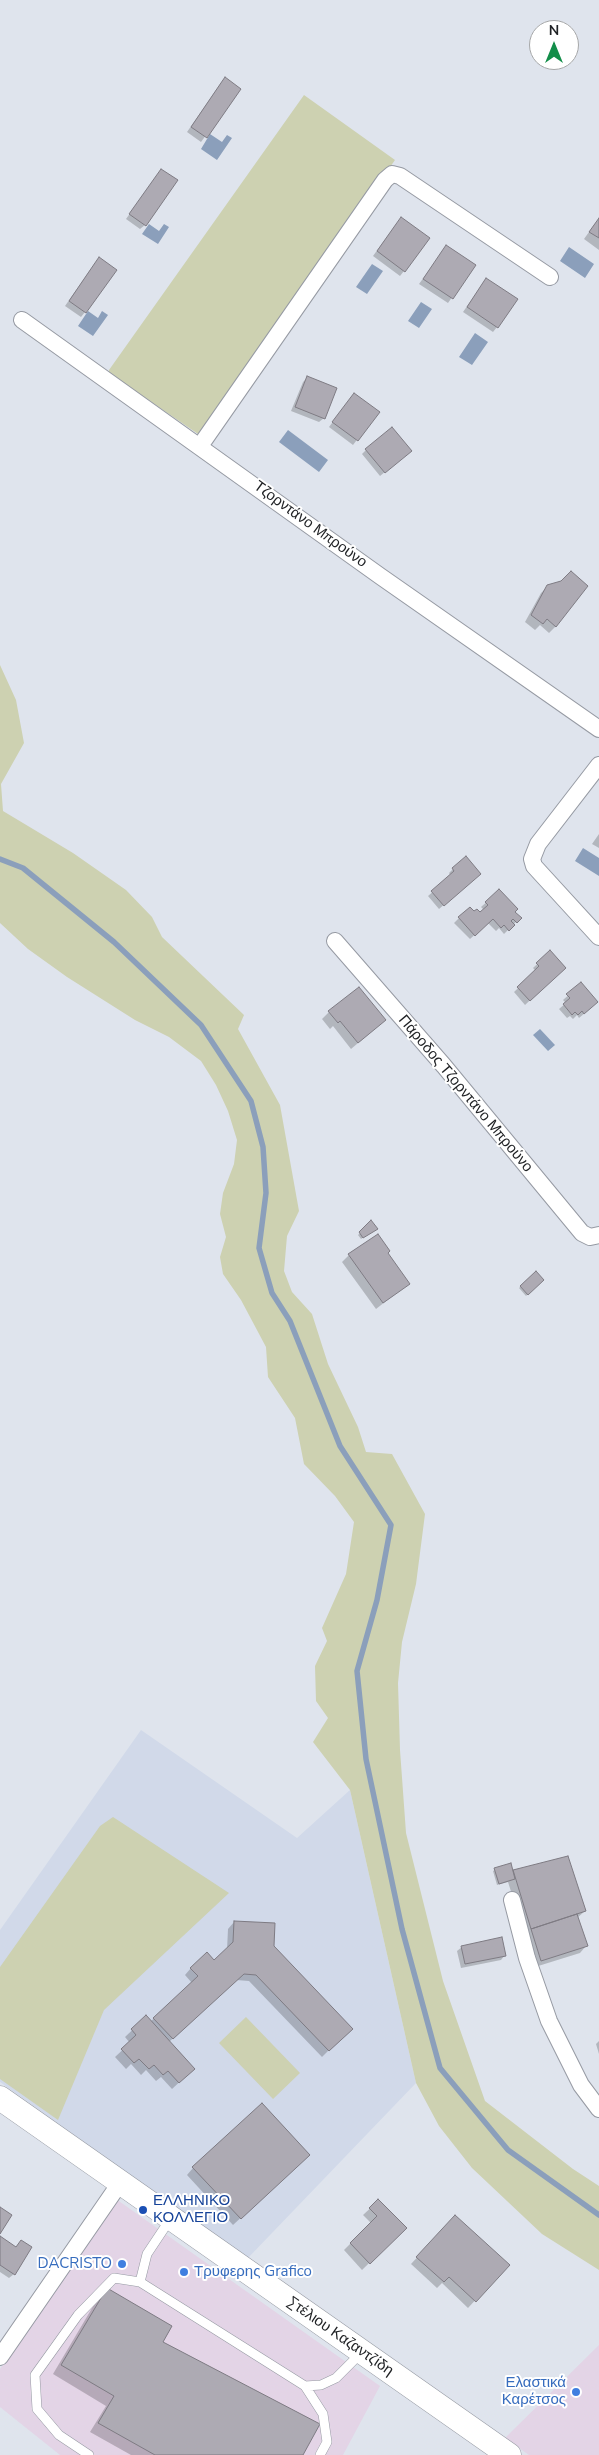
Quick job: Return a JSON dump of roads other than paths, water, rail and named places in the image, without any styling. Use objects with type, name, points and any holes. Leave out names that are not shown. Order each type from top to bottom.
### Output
[{"type":"main road","name":"Στέλιου Καζαντζίδη","points":[[0,2098],[509,2455]]},
{"type":"street","points":[[200,446],[385,180],[392,174],[400,176],[550,277]]},
{"type":"street","name":"Τζορντάνο Μπρούνο","points":[[22,320],[599,729]]},
{"type":"street","points":[[599,765],[538,844],[532,859],[534,866],[599,937]]},
{"type":"street","name":"Πάροδος Τζορντάνο Μπρούνο","points":[[335,941],[444,1066],[582,1233],[590,1237],[599,1235]]},
{"type":"street","points":[[512,1900],[527,1958],[549,2021],[581,2085],[599,2108]]},
{"type":"street","points":[[0,2357],[120,2183]]},
{"type":"lane","points":[[140,2282],[147,2254],[171,2218]]},
{"type":"lane","points":[[89,2455],[58,2435],[37,2409],[35,2375],[78,2315],[114,2278],[140,2282],[304,2386],[323,2414],[327,2442],[320,2455]]},
{"type":"lane","points":[[304,2386],[321,2385],[336,2378],[362,2352]]},
{"type":"water","points":[[210,134],[222,142],[227,135],[232,138],[217,160],[201,149]]},
{"type":"water","points":[[149,224],[159,231],[164,224],[169,227],[158,244],[142,234]]},
{"type":"water","points":[[569,247],[594,264],[585,278],[560,261]]},
{"type":"water","points":[[372,264],[383,271],[367,294],[356,287]]},
{"type":"water","points":[[421,302],[432,309],[419,328],[408,321]]},
{"type":"water","points":[[88,311],[98,318],[102,311],[108,315],[93,336],[78,326]]},
{"type":"water","points":[[475,333],[488,342],[472,365],[459,357]]},
{"type":"water","points":[[288,430],[328,460],[319,472],[279,442]]},
{"type":"water","points":[[583,848],[599,858],[599,876],[575,861]]},
{"type":"water","points":[[540,1029],[555,1045],[548,1051],[533,1035]]},
{"type":"waterway","points":[[0,859],[23,868],[114,942],[201,1025],[251,1101],[263,1147],[266,1193],[259,1248],[272,1293],[290,1321],[340,1446],[391,1525],[377,1600],[357,1671],[366,1759],[402,1929],[440,2068],[508,2150],[599,2215]]},
{"type":"place","name":"ΕΛΛΗΝΙΚΟ ΚΟΛΛΕΓΙΟ","points":[[143,2210]]},
{"type":"place","name":"DACRISTO","points":[[122,2264]]},
{"type":"place","name":"Τρυφερης Grafico","points":[[184,2272]]},
{"type":"place","name":"Ελαστικά Καρέτσος","points":[[576,2392]]}]
